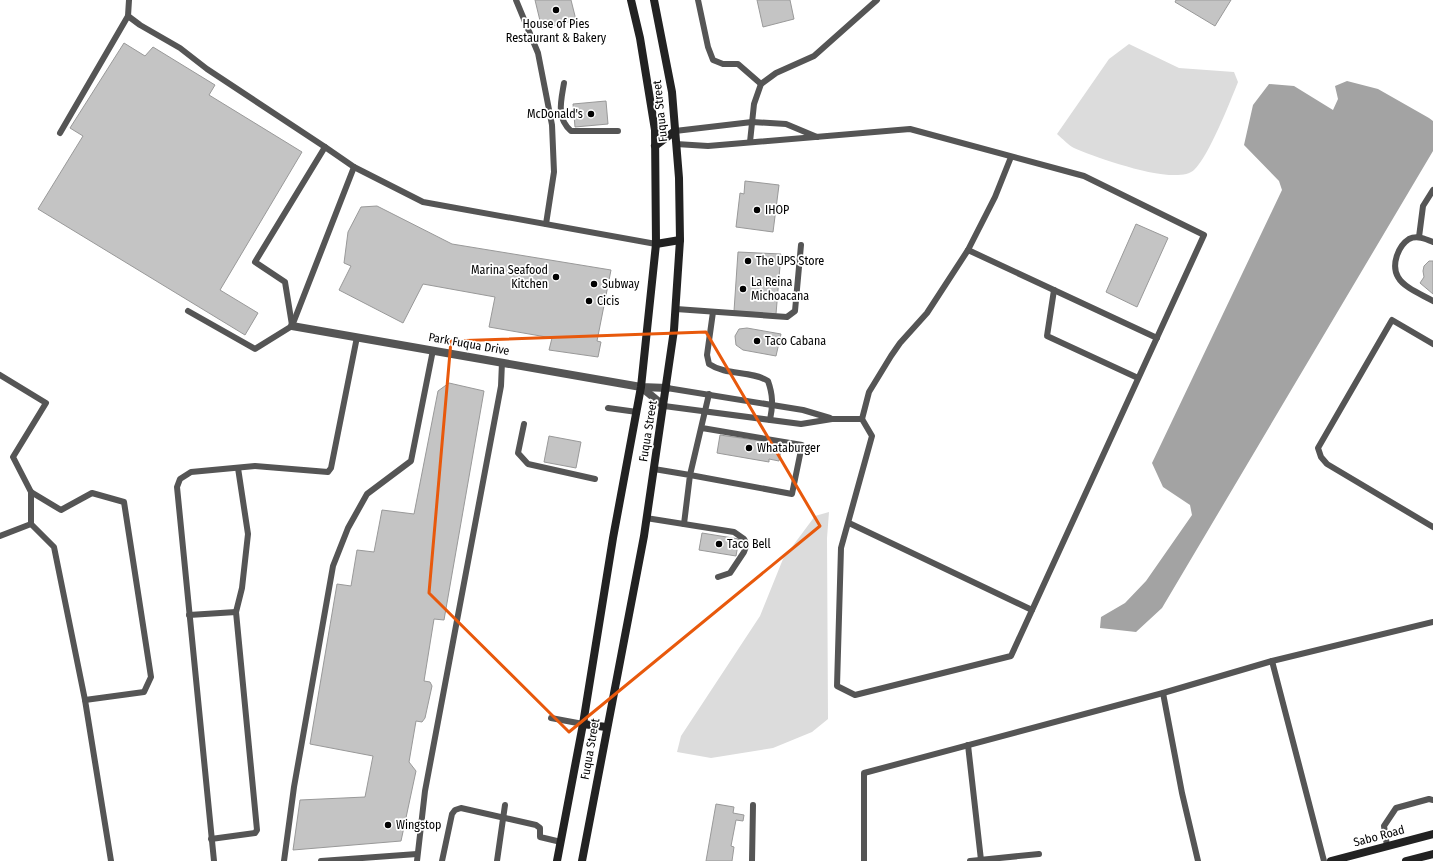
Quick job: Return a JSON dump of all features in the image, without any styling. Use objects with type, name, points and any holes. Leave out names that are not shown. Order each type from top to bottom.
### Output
[{"type":"main road","name":"Fuqua Street","points":[[557,861],[583,724],[613,538],[642,388],[656,244],[654,130],[631,0]]},
{"type":"main road","name":"Fuqua Street","points":[[582,861],[646,518],[667,388],[676,309],[680,240],[679,178],[672,92],[654,0]]},
{"type":"main road","points":[[655,146],[675,131]]},
{"type":"main road","points":[[655,146],[676,144]]},
{"type":"main road","points":[[656,244],[680,240]]},
{"type":"main road","points":[[583,724],[606,727]]},
{"type":"main road","name":"Sabo Road","points":[[1331,861],[1363,857],[1387,846],[1433,834]]},
{"type":"main road","points":[[1406,861],[1433,854]]},
{"type":"street","name":"Park Fuqua Drive","points":[[292,326],[642,388],[667,388]]},
{"type":"street","name":"Park Fuqua Drive","points":[[642,388],[664,406]]},
{"type":"lane","points":[[60,133],[128,16],[129,0]]},
{"type":"lane","points":[[516,0],[538,53],[552,126],[554,172],[546,224]]},
{"type":"lane","points":[[698,0],[708,47],[714,60],[723,64],[738,64],[761,84]]},
{"type":"lane","points":[[750,142],[754,104],[761,84],[776,73],[814,56],[878,0]]},
{"type":"lane","points":[[128,16],[140,25],[180,48],[207,69],[354,167],[423,202],[656,244]]},
{"type":"lane","points":[[564,83],[560,102],[561,117],[565,126],[571,131],[618,131]]},
{"type":"lane","points":[[675,131],[752,122],[786,124],[818,137]]},
{"type":"lane","points":[[676,144],[708,146],[775,139],[910,129],[1084,176],[1204,235],[1011,656],[854,695],[837,686],[841,548],[872,436],[862,419],[869,392],[891,356],[927,313],[968,250],[995,197],[1011,157]]},
{"type":"lane","points":[[292,326],[285,282],[255,262],[325,147]]},
{"type":"lane","points":[[188,311],[255,349],[292,326],[354,167]]},
{"type":"lane","points":[[1419,237],[1423,206],[1433,190]]},
{"type":"lane","points":[[1433,242],[1419,237],[1410,239],[1399,250],[1395,262],[1398,277],[1406,286],[1433,301]]},
{"type":"lane","points":[[676,309],[787,317],[795,311],[801,244]]},
{"type":"lane","points":[[968,250],[1157,338]]},
{"type":"lane","points":[[1054,290],[1048,336],[1138,378]]},
{"type":"lane","points":[[713,312],[707,355],[709,364],[717,369],[759,375],[768,381],[772,392],[773,405],[770,420]]},
{"type":"lane","points":[[1433,344],[1392,320],[1318,448],[1321,457],[1327,464],[1433,527]]},
{"type":"lane","points":[[214,861],[177,487],[180,479],[191,472],[255,466],[328,472],[331,468],[357,337]]},
{"type":"lane","points":[[284,861],[294,787],[333,566],[348,528],[367,494],[411,461],[433,350]]},
{"type":"lane","points":[[417,861],[431,762],[501,386],[502,362]]},
{"type":"lane","points":[[0,374],[46,403],[13,457],[31,492],[31,524],[54,547],[85,700],[111,861]]},
{"type":"lane","name":"Park Fuqua Drive","points":[[667,388],[773,405],[814,413],[832,419]]},
{"type":"lane","points":[[684,524],[690,475],[709,394]]},
{"type":"lane","points":[[664,406],[801,424],[832,419],[862,419]]},
{"type":"lane","points":[[608,408],[637,412]]},
{"type":"lane","points":[[524,424],[518,454],[528,464],[595,479]]},
{"type":"lane","points":[[654,469],[792,494],[802,445],[702,428]]},
{"type":"lane","points":[[211,839],[255,833],[257,830],[236,612],[242,588],[248,534],[238,468]]},
{"type":"lane","points":[[31,492],[61,510],[92,493],[124,502],[151,677],[144,692],[85,700]]},
{"type":"lane","points":[[646,518],[734,532],[744,539],[747,544],[734,568],[730,573],[718,577]]},
{"type":"lane","points":[[849,523],[1032,610]]},
{"type":"lane","points":[[0,536],[31,524]]},
{"type":"lane","points":[[189,615],[236,612]]},
{"type":"lane","points":[[864,861],[864,773],[1163,693],[1272,661],[1433,622]]},
{"type":"lane","points":[[1272,661],[1324,861]]},
{"type":"lane","points":[[1163,693],[1182,793],[1198,861]]},
{"type":"lane","points":[[551,718],[583,724]]},
{"type":"lane","points":[[968,745],[981,860]]},
{"type":"lane","points":[[1387,846],[1384,826],[1396,808],[1429,799],[1433,800]]},
{"type":"lane","points":[[497,861],[505,805]]},
{"type":"lane","points":[[752,861],[753,805]]},
{"type":"lane","points":[[442,861],[448,829],[455,810],[461,808],[536,824],[540,828],[540,837],[561,842]]},
{"type":"lane","points":[[321,861],[417,854]]},
{"type":"lane","points":[[970,861],[1039,854]]},
{"type":"highlighted area","points":[[706,332],[820,526],[569,732],[429,593],[451,341]]},
{"type":"shaded area","points":[[1129,44],[1179,68],[1234,72],[1238,82],[1230,102],[1206,153],[1194,170],[1185,174],[1171,175],[1135,169],[1099,158],[1074,148],[1057,134],[1109,59]]},
{"type":"shaded area","points":[[1347,81],[1378,89],[1433,121],[1433,151],[1162,608],[1136,632],[1100,628],[1101,617],[1125,603],[1146,581],[1192,515],[1190,505],[1163,487],[1152,463],[1282,190],[1279,181],[1244,145],[1253,105],[1269,84],[1294,86],[1333,110],[1338,99],[1335,86]]},
{"type":"shaded area","points":[[829,512],[827,538],[828,719],[812,732],[773,748],[711,758],[677,752],[681,736],[760,616],[783,559],[815,516]]},
{"type":"building","name":"House of Pies Restaurant & Bakery","points":[[535,0],[571,0],[576,20],[542,29]]},
{"type":"building","points":[[757,0],[790,0],[794,19],[763,27]]},
{"type":"building","points":[[1176,0],[1231,0],[1215,26],[1175,2]]},
{"type":"building","points":[[124,43],[145,56],[153,47],[215,85],[209,95],[302,152],[220,290],[258,313],[245,335],[38,209],[83,136],[70,128]]},
{"type":"building","name":"McDonald's","points":[[606,101],[608,124],[575,127],[573,104]]},
{"type":"building","name":"IHOP","points":[[745,181],[779,185],[773,232],[736,227],[740,193],[744,194]]},
{"type":"building","points":[[377,206],[452,244],[611,270],[597,341],[601,342],[598,357],[549,350],[552,338],[489,327],[495,297],[423,284],[403,323],[339,290],[351,266],[344,263],[348,232],[361,207]]},
{"type":"building","points":[[1136,224],[1168,238],[1137,307],[1106,292]]},
{"type":"building","points":[[738,252],[781,254],[776,314],[734,311]]},
{"type":"building","points":[[1429,261],[1433,261],[1433,294],[1420,283],[1424,277],[1424,266]]},
{"type":"building","name":"Taco Cabana","points":[[747,328],[781,334],[776,356],[743,350],[736,345],[735,336],[739,329]]},
{"type":"building","points":[[449,383],[484,391],[444,620],[434,619],[424,681],[430,682],[432,686],[425,718],[422,722],[416,721],[409,762],[416,771],[401,841],[293,850],[300,800],[365,797],[373,756],[310,744],[337,584],[351,586],[357,550],[374,552],[382,510],[414,514],[438,391]]},
{"type":"building","name":"Whataburger","points":[[720,435],[782,444],[779,461],[769,459],[769,462],[717,453]]},
{"type":"building","points":[[549,436],[581,442],[576,468],[544,462]]},
{"type":"building","name":"Taco Bell","points":[[702,533],[739,539],[736,556],[699,550]]},
{"type":"building","points":[[716,804],[734,807],[733,813],[744,815],[743,821],[736,820],[731,846],[734,847],[732,861],[706,861]]},
{"type":"place","name":"House of Pies Restaurant & Bakery","points":[[556,10]]},
{"type":"place","name":"McDonald's","points":[[591,114]]},
{"type":"place","name":"IHOP","points":[[757,210]]},
{"type":"place","name":"The UPS Store","points":[[748,261]]},
{"type":"place","name":"Marina Seafood Kitchen","points":[[556,277]]},
{"type":"place","name":"Subway","points":[[594,284]]},
{"type":"place","name":"La Reina Michoacana","points":[[743,289]]},
{"type":"place","name":"Cicis","points":[[589,301]]},
{"type":"place","name":"Taco Cabana","points":[[757,341]]},
{"type":"place","name":"Whataburger","points":[[749,448]]},
{"type":"place","name":"Taco Bell","points":[[719,544]]},
{"type":"place","name":"Wingstop","points":[[388,825]]}]
